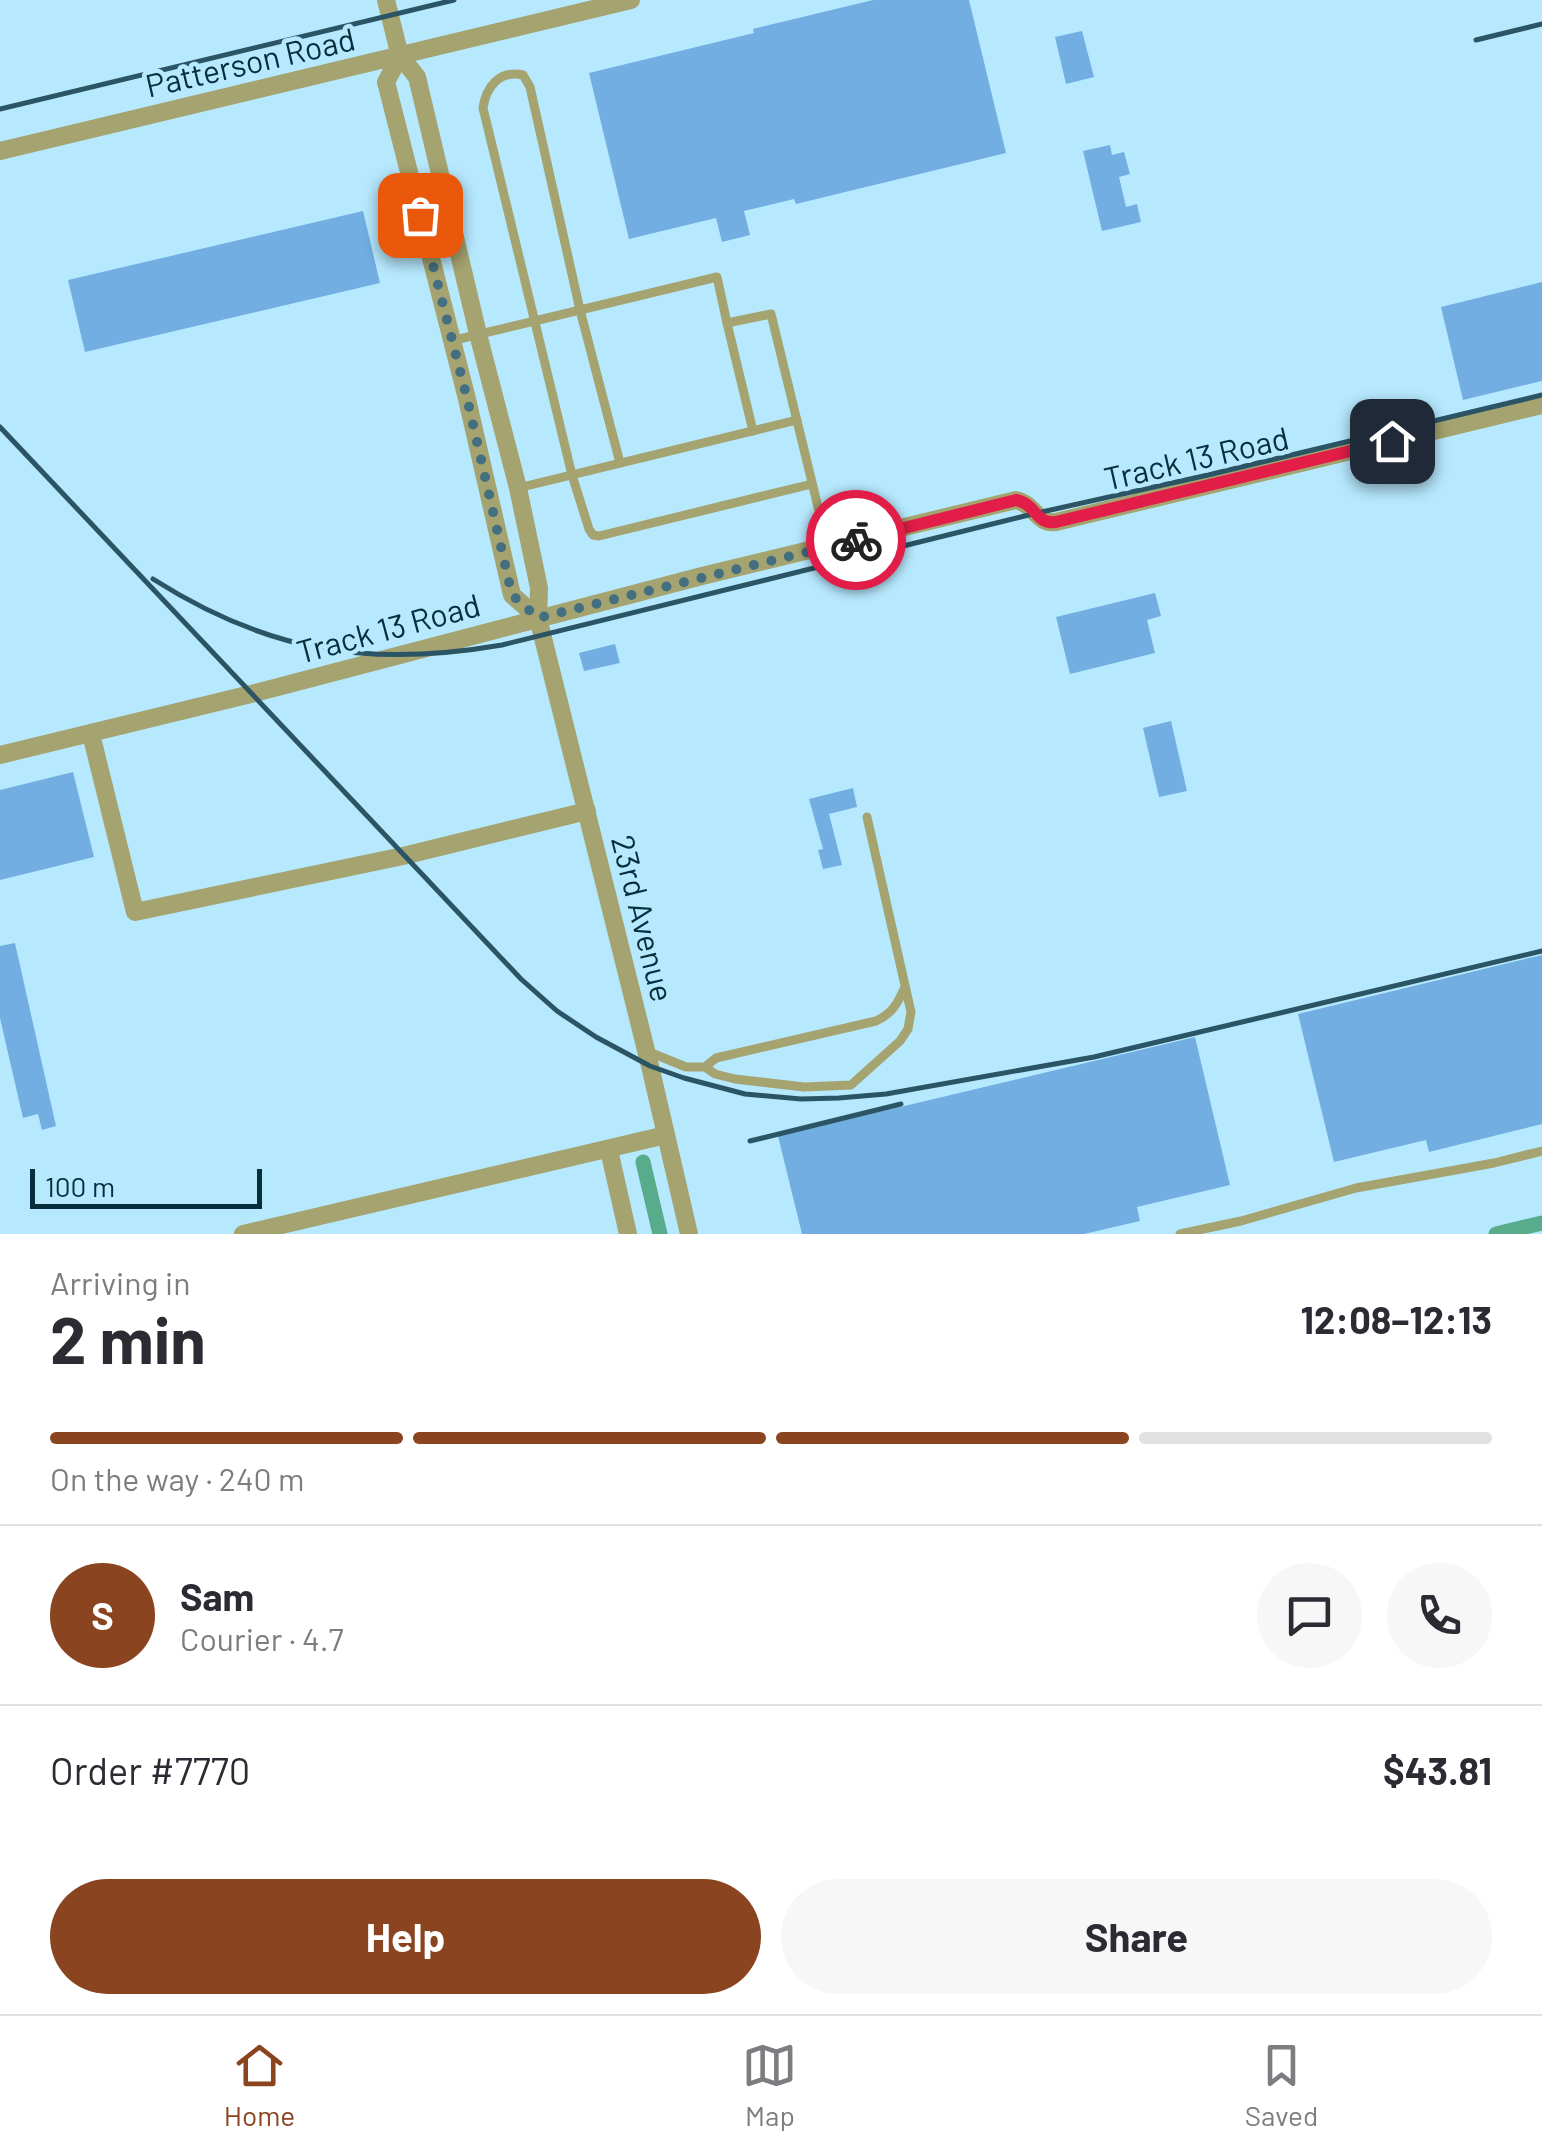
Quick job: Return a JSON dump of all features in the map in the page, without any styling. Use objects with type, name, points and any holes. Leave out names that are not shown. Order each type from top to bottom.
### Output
[{"type":"street","name":"23rd Avenue","points":[[386,0],[400,56],[417,77],[518,488],[539,588],[538,618],[689,1234]]},
{"type":"street","name":"Patterson Road","points":[[0,151],[631,0]]},
{"type":"street","name":"23rd Avenue","points":[[400,56],[386,82],[512,595],[538,618]]},
{"type":"street","name":"Track 13 Road","points":[[0,755],[1016,500],[1032,507],[1047,523],[1056,522],[1542,405]]},
{"type":"street","points":[[92,734],[134,912],[403,856],[587,811]]},
{"type":"street","points":[[243,1234],[666,1136]]},
{"type":"street","points":[[609,1150],[628,1234]]},
{"type":"lane","points":[[620,463],[580,310],[530,87],[523,75],[515,73],[491,83],[483,108],[572,474],[589,529],[599,536],[812,484]]},
{"type":"lane","points":[[452,341],[717,277],[753,431]]},
{"type":"lane","points":[[727,323],[771,314],[828,547]]},
{"type":"lane","points":[[518,488],[797,420]]},
{"type":"lane","points":[[646,1051],[715,1074],[804,1087],[851,1085],[900,1042],[908,1029],[911,1012],[867,817]]},
{"type":"lane","points":[[705,1068],[716,1058],[876,1021],[898,1004],[905,987]]},
{"type":"lane","points":[[1180,1234],[1356,1188],[1542,1151]]},
{"type":"building","points":[[873,0],[969,0],[1006,153],[796,204],[794,199],[744,211],[750,235],[722,242],[716,218],[629,239],[589,73]]},
{"type":"building","points":[[1082,31],[1094,77],[1066,84],[1055,37]]},
{"type":"building","points":[[1110,145],[1112,155],[1124,152],[1130,174],[1119,177],[1126,207],[1137,204],[1141,222],[1102,231],[1083,151]]},
{"type":"building","points":[[363,211],[380,283],[85,352],[68,280]]},
{"type":"building","points":[[1542,282],[1542,381],[1463,400],[1441,307]]},
{"type":"building","points":[[1155,593],[1161,616],[1147,620],[1155,653],[1070,674],[1056,617]]},
{"type":"building","points":[[615,644],[620,663],[584,671],[579,653]]},
{"type":"building","points":[[1171,721],[1187,791],[1159,797],[1143,728]]},
{"type":"building","points":[[73,772],[94,857],[0,880],[0,790]]},
{"type":"building","points":[[853,788],[857,807],[829,814],[842,865],[823,869],[818,850],[823,849],[809,799]]},
{"type":"building","points":[[15,943],[56,1126],[42,1130],[38,1114],[23,1118],[0,1018],[0,946]]},
{"type":"building","points":[[1542,955],[1542,1124],[1429,1152],[1426,1140],[1334,1162],[1298,1014]]},
{"type":"building","points":[[1195,1037],[1230,1185],[1137,1207],[1140,1221],[1084,1234],[802,1234],[778,1136]]},
{"type":"waterway","points":[[643,1162],[660,1234]]},
{"type":"waterway","points":[[1496,1234],[1542,1223]]},
{"type":"railway","points":[[0,109],[454,0]]},
{"type":"railway","points":[[1476,40],[1542,24]]},
{"type":"railway","points":[[153,579],[237,623],[320,648],[407,655],[453,652],[502,645],[1037,513],[1542,395]]},
{"type":"railway","points":[[0,427],[521,979],[557,1011],[596,1037],[650,1066],[684,1078],[745,1094],[801,1099],[886,1094],[1094,1057],[1542,951]]},
{"type":"railway","points":[[750,1141],[901,1104]]},
{"type":"way so far","points":[[420,215],[512,595],[538,618],[856,540]]},
{"type":"route","points":[[856,540],[1016,500],[1032,507],[1047,523],[1056,522],[1392,441]]}]
